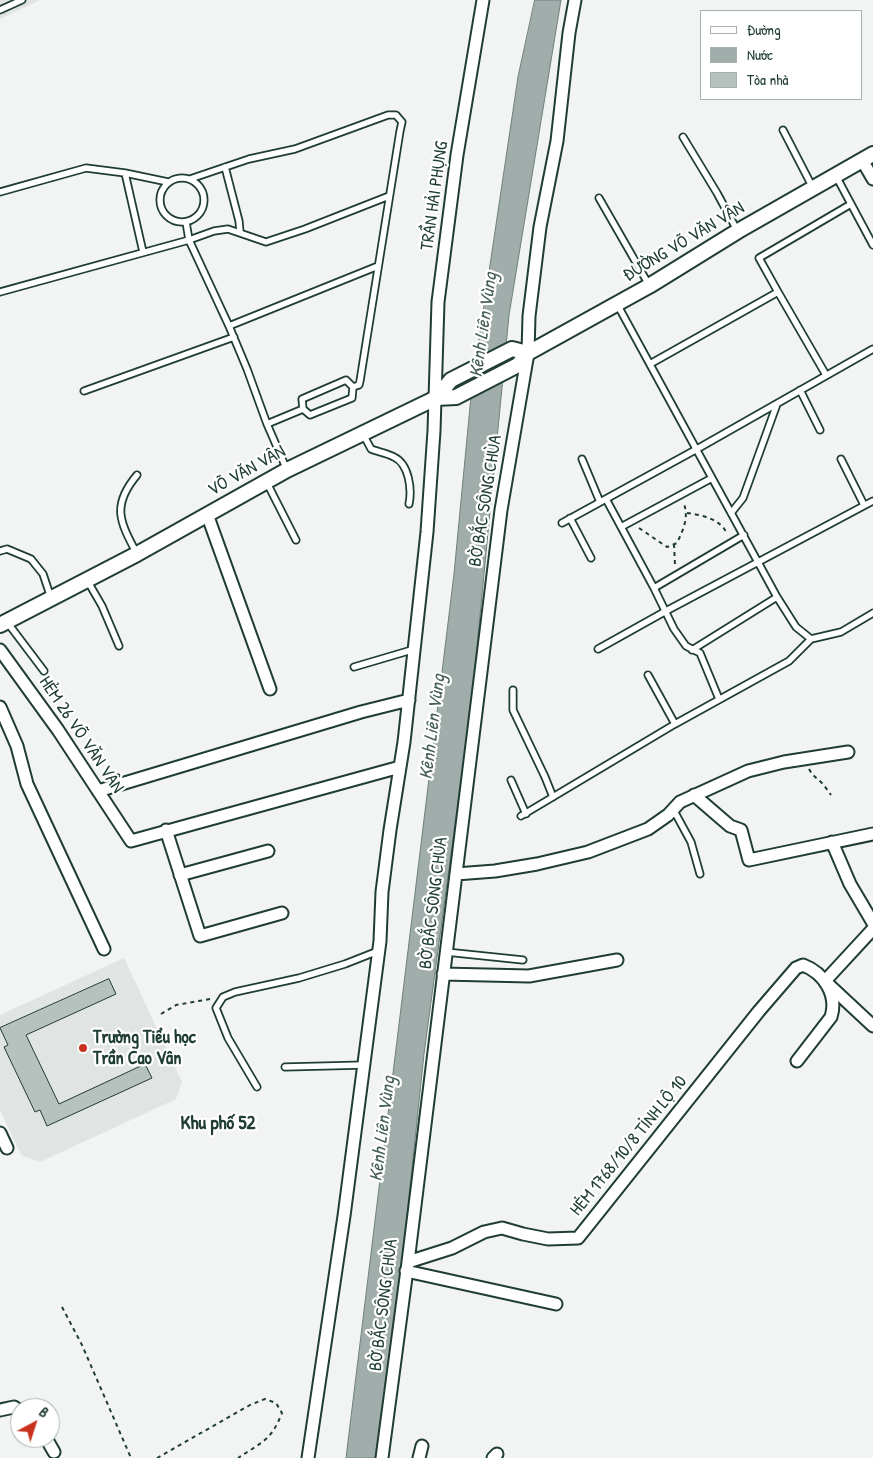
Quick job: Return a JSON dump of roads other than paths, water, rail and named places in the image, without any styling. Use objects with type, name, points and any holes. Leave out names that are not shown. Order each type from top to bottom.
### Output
[{"type":"street","name":"TRẦN HẢI PHỤNG","points":[[308,1458],[344,1216],[378,951],[382,892],[409,700],[427,532],[436,398],[438,302],[457,155],[483,0]]},
{"type":"street","name":"BỜ BẮC SÔNG CHÙA","points":[[382,1458],[501,510],[528,353],[529,316],[540,227],[557,141],[574,0]]},
{"type":"street","points":[[868,157],[873,179]]},
{"type":"street","name":"ĐƯỜNG VÕ VĂN VÂN","points":[[518,365],[528,353],[649,286],[738,231],[868,157]]},
{"type":"street","points":[[436,398],[451,380],[512,349],[528,353]]},
{"type":"street","name":"VÕ VĂN VÂN","points":[[4,624],[137,554],[287,470],[436,398],[456,397],[518,365]]},
{"type":"street","points":[[207,514],[270,689]]},
{"type":"street","name":"HẺM 26 VÕ VĂN VÂN","points":[[0,650],[58,730],[131,841],[166,830]]},
{"type":"street","points":[[98,791],[361,712],[409,700]]},
{"type":"street","points":[[0,707],[17,746],[27,784],[104,949]]},
{"type":"street","points":[[456,874],[495,871],[537,864],[588,852],[648,829],[680,802],[748,771],[848,752]]},
{"type":"street","points":[[282,913],[200,936],[166,830],[400,768]]},
{"type":"street","points":[[694,795],[730,826],[741,830],[749,860],[809,849],[832,842],[873,834]]},
{"type":"street","points":[[832,842],[850,884],[873,923]]},
{"type":"street","points":[[180,875],[268,851]]},
{"type":"street","points":[[826,982],[873,929]]},
{"type":"street","points":[[443,974],[529,976],[617,960]]},
{"type":"street","name":"HẺM 1768/10/8 TỈNH LỘ 10","points":[[407,1267],[484,1232],[502,1228],[548,1239],[578,1238],[759,1011],[796,968],[803,965],[808,967],[826,982]]},
{"type":"street","points":[[826,982],[873,1026]]},
{"type":"street","points":[[797,1061],[831,1017],[834,1009],[834,1003],[826,982]]},
{"type":"street","points":[[0,1133],[7,1148]]},
{"type":"street","points":[[407,1267],[556,1304]]},
{"type":"street","points":[[52,1448],[54,1452]]},
{"type":"lane","points":[[0,10],[22,0]]},
{"type":"lane","points":[[190,179],[199,186],[204,196],[203,208],[196,218],[186,222],[174,221],[164,214],[159,204],[161,192],[168,182],[178,178],[190,179],[249,159],[294,149],[388,115],[396,115],[402,122],[360,381],[359,385],[353,387]]},
{"type":"lane","points":[[783,130],[813,188]]},
{"type":"lane","points":[[683,137],[717,192],[738,231]]},
{"type":"lane","points":[[225,167],[240,232]]},
{"type":"lane","points":[[0,192],[86,168],[125,172],[168,182]]},
{"type":"lane","points":[[125,172],[143,252]]},
{"type":"lane","points":[[835,175],[873,245]]},
{"type":"lane","points":[[0,292],[221,230],[228,229],[240,232],[266,242],[389,196]]},
{"type":"lane","points":[[599,198],[649,286]]},
{"type":"lane","points":[[826,375],[759,258],[851,204]]},
{"type":"lane","points":[[186,222],[189,240],[230,326],[267,424],[287,470]]},
{"type":"lane","points":[[230,326],[378,266]]},
{"type":"lane","points":[[650,364],[778,292]]},
{"type":"lane","points":[[617,304],[777,597],[796,627],[811,639]]},
{"type":"lane","points":[[84,391],[234,337]]},
{"type":"lane","points":[[562,523],[873,349]]},
{"type":"lane","points":[[346,380],[353,387],[352,398],[310,416],[302,409],[302,399],[346,380]]},
{"type":"lane","points":[[800,390],[820,430]]},
{"type":"lane","points":[[731,513],[743,498],[777,404]]},
{"type":"lane","points":[[267,424],[302,409]]},
{"type":"lane","points":[[363,434],[371,449],[396,457],[406,470],[411,493],[409,504]]},
{"type":"lane","points":[[840,459],[864,505]]},
{"type":"lane","points":[[582,460],[603,500],[621,527],[674,629],[686,646],[700,653],[719,699]]},
{"type":"lane","points":[[137,475],[126,489],[120,515],[124,529],[137,554]]},
{"type":"lane","points":[[621,527],[712,478]]},
{"type":"lane","points":[[266,481],[296,540]]},
{"type":"lane","points":[[598,649],[864,505],[873,502]]},
{"type":"lane","points":[[570,518],[591,558]]},
{"type":"lane","points":[[654,588],[744,536]]},
{"type":"lane","points":[[0,551],[7,549],[30,559],[43,574],[52,598]]},
{"type":"lane","points":[[87,580],[102,606],[119,646]]},
{"type":"lane","points":[[692,650],[777,597]]},
{"type":"lane","points":[[511,780],[523,815],[675,724],[789,660],[811,639],[841,632],[873,613]]},
{"type":"lane","points":[[4,624],[44,671]]},
{"type":"lane","points":[[354,667],[415,649]]},
{"type":"lane","points":[[648,675],[675,724]]},
{"type":"lane","points":[[513,690],[513,710],[553,797]]},
{"type":"lane","points":[[673,809],[691,842],[700,874]]},
{"type":"lane","points":[[257,1087],[228,1038],[216,1008],[223,997],[235,992],[299,978],[345,964],[378,951]]},
{"type":"lane","points":[[446,952],[523,960]]},
{"type":"lane","points":[[286,1067],[364,1065]]},
{"type":"water","name":"Kênh Liên Vùng","points":[[535,0],[561,0],[509,315],[472,698],[424,1054],[395,1329],[375,1458],[346,1458],[454,574],[472,386],[518,77]]},
{"type":"place","name":"Trường Tiểu học Trần Cao Vân","points":[[83,1048]]},
{"type":"district","name":"Khu phố 52","points":[[218,1124]]}]
